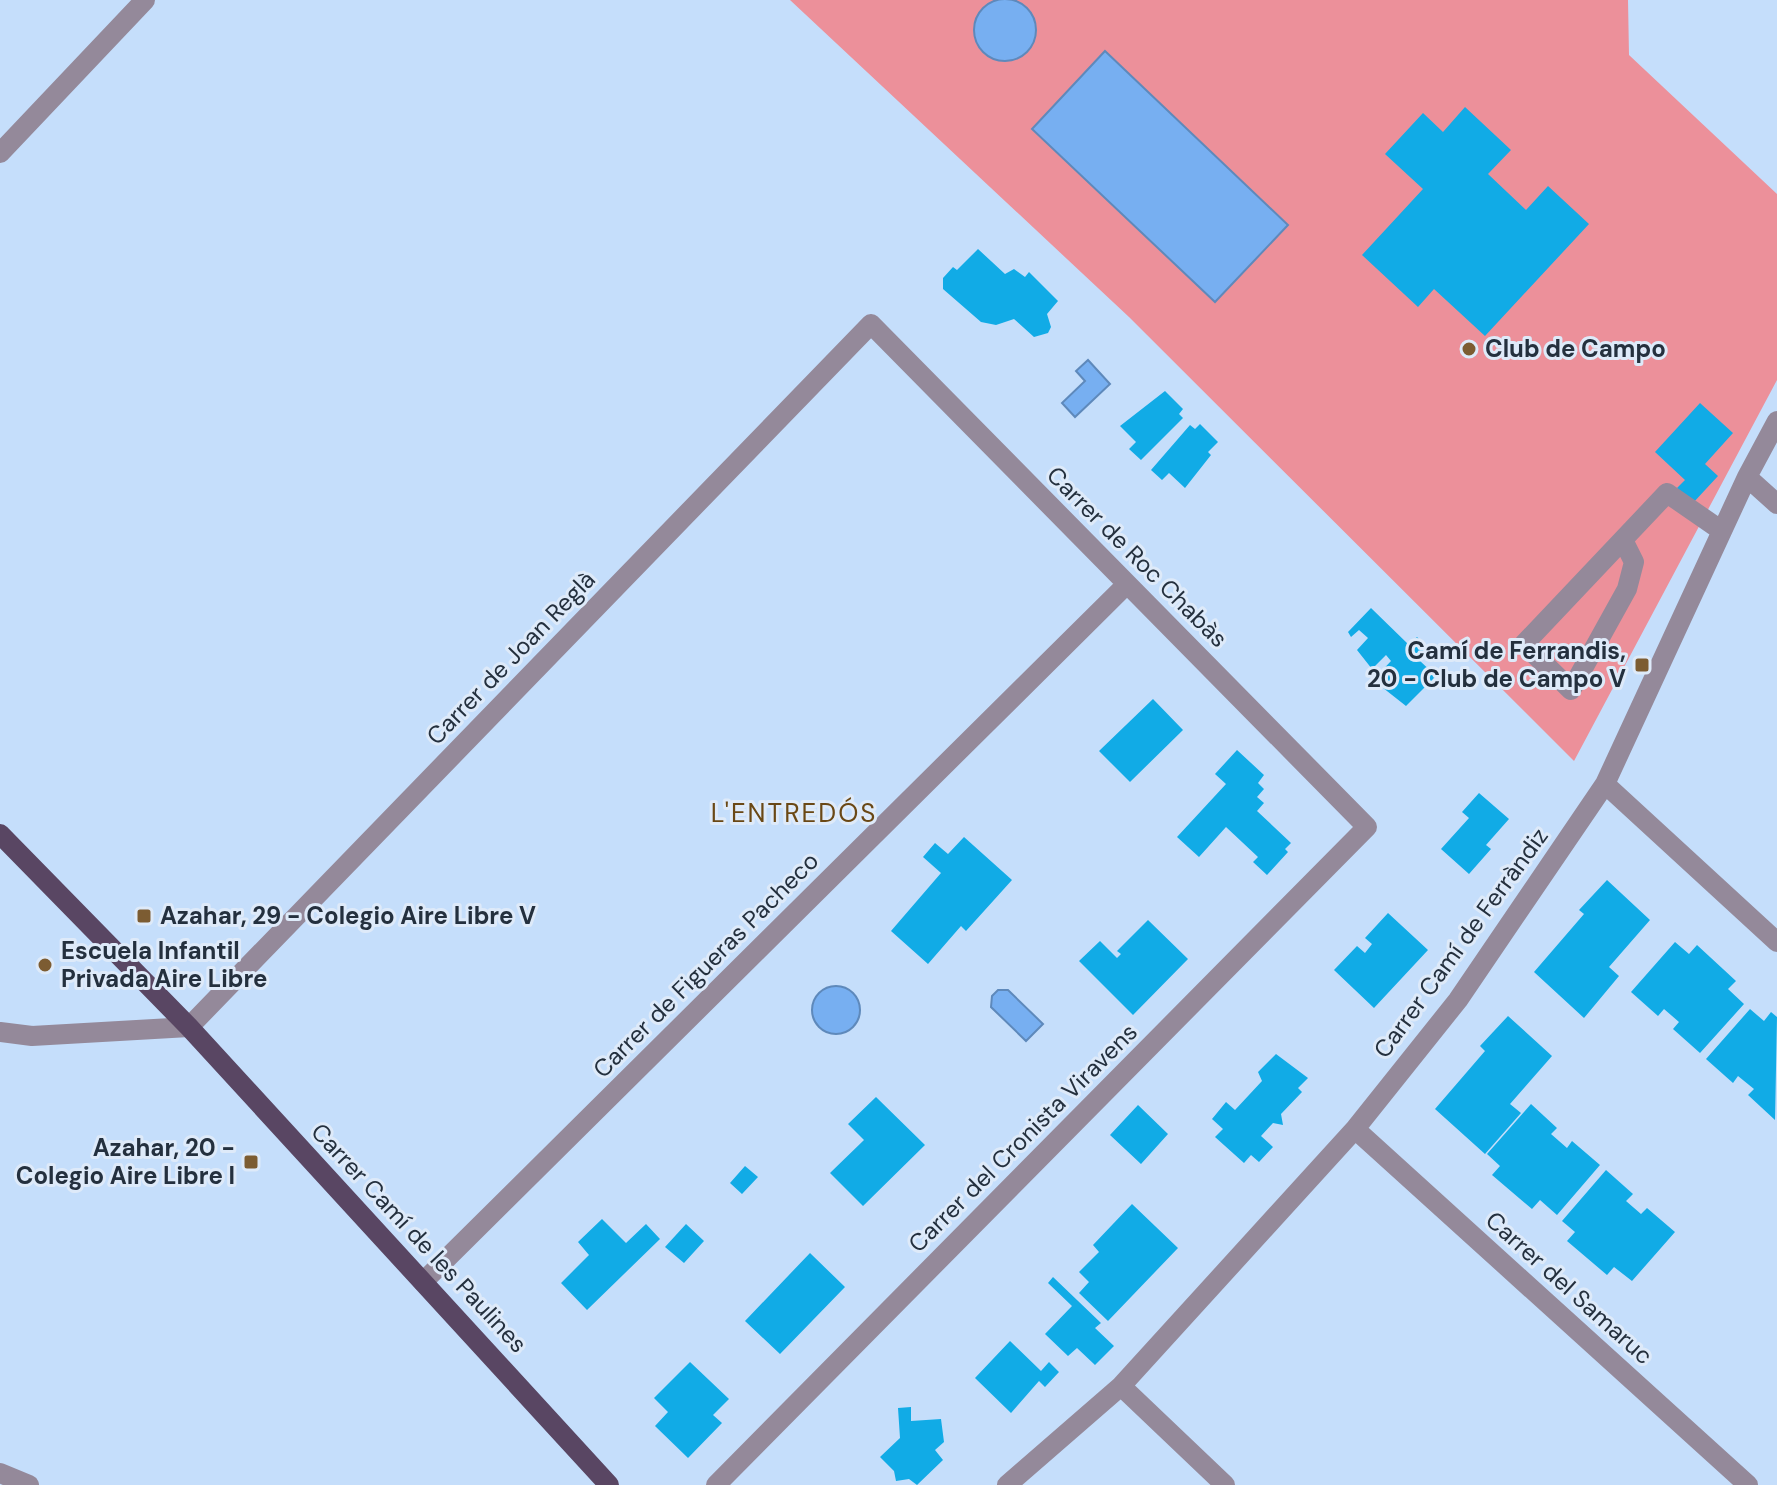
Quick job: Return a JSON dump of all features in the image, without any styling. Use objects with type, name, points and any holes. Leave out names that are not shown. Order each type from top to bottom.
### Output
[{"type":"main road","name":"Carrer Camí de les Paulines","points":[[0,834],[189,1027],[609,1485]]},
{"type":"street","points":[[0,153],[145,0]]},
{"type":"street","name":"Carrer de Roc Chabàs","points":[[871,324],[1367,827]]},
{"type":"street","name":"Carrer de Joan Reglà","points":[[189,1027],[871,324]]},
{"type":"street","name":"Carrer Camí de Ferràndiz","points":[[1007,1485],[1121,1386],[1355,1129],[1458,1000],[1605,784],[1747,477],[1777,421]]},
{"type":"street","points":[[1747,477],[1777,504]]},
{"type":"street","points":[[1623,540],[1634,562],[1627,589],[1571,690],[1524,644],[1667,493],[1698,518],[1722,531]]},
{"type":"street","name":"Carrer de Figueras Pacheco","points":[[423,1282],[1127,584]]},
{"type":"street","points":[[1605,784],[1777,942]]},
{"type":"street","name":"Carrer del Cronista Viravens","points":[[716,1485],[1367,827]]},
{"type":"street","points":[[0,1032],[32,1036],[189,1027]]},
{"type":"street","name":"Carrer del Samaruc","points":[[1355,1129],[1748,1485]]},
{"type":"street","points":[[1121,1386],[1225,1485]]},
{"type":"street","points":[[0,1473],[29,1485]]},
{"type":"shaded area","name":"Club de Campo","points":[[790,0],[1628,0],[1629,55],[1777,194],[1777,380],[1574,761],[1129,317]]},
{"type":"water","points":[[999,-1],[1011,-1],[1027,8],[1034,18],[1034,42],[1027,52],[1011,61],[999,61],[979,47],[974,36],[974,24],[988,4]]},
{"type":"water","points":[[1105,51],[1288,225],[1215,302],[1032,129]]},
{"type":"water","points":[[1088,360],[1110,384],[1075,417],[1062,403],[1085,381],[1076,371]]},
{"type":"water","points":[[836,986],[853,993],[860,1010],[853,1027],[836,1034],[819,1027],[812,1010],[819,993]]},
{"type":"water","points":[[998,990],[1008,990],[1043,1024],[1026,1041],[991,1007],[992,996]]},
{"type":"building","points":[[1465,107],[1511,150],[1488,174],[1526,210],[1548,186],[1589,224],[1485,336],[1434,289],[1418,307],[1362,255],[1423,189],[1385,154],[1423,113],[1443,132]]},
{"type":"building","points":[[978,249],[1005,274],[1014,269],[1025,277],[1029,272],[1058,301],[1047,314],[1051,327],[1048,333],[1034,337],[1014,319],[996,325],[981,322],[943,289],[943,278],[953,267],[957,270]]},
{"type":"building","points":[[1165,391],[1183,409],[1179,414],[1183,418],[1141,460],[1129,449],[1136,442],[1120,426]]},
{"type":"building","points":[[1700,403],[1733,433],[1705,464],[1718,476],[1693,503],[1677,488],[1685,480],[1655,452]]},
{"type":"building","points":[[1200,424],[1218,442],[1208,452],[1211,455],[1185,488],[1169,473],[1162,480],[1151,470],[1190,425],[1195,429]]},
{"type":"building","points":[[1371,608],[1409,645],[1417,637],[1429,649],[1419,660],[1436,676],[1406,706],[1373,680],[1391,661],[1386,655],[1372,669],[1357,650],[1368,638],[1359,630],[1351,637],[1348,632]]},
{"type":"building","points":[[1153,699],[1183,730],[1130,782],[1099,751]]},
{"type":"building","points":[[1237,750],[1264,775],[1258,783],[1264,789],[1257,797],[1264,803],[1257,811],[1291,843],[1285,849],[1288,852],[1267,875],[1253,862],[1258,857],[1226,827],[1199,857],[1177,837],[1226,784],[1215,774]]},
{"type":"building","points":[[1479,793],[1509,819],[1486,845],[1491,849],[1469,874],[1441,849],[1469,818],[1462,812]]},
{"type":"building","points":[[964,837],[1012,880],[966,931],[961,926],[928,964],[891,931],[941,873],[923,857],[935,843],[948,854]]},
{"type":"building","points":[[1607,880],[1650,920],[1609,967],[1619,976],[1584,1018],[1534,972],[1584,914],[1579,910]]},
{"type":"building","points":[[1388,913],[1428,950],[1374,1008],[1334,970],[1357,946],[1365,953],[1372,944],[1365,938]]},
{"type":"building","points":[[1148,920],[1188,959],[1133,1015],[1079,961],[1100,941],[1117,958],[1121,954],[1117,951]]},
{"type":"building","points":[[1675,942],[1689,954],[1697,945],[1736,981],[1728,989],[1744,1004],[1700,1053],[1673,1029],[1679,1022],[1664,1009],[1658,1016],[1631,992]]},
{"type":"building","points":[[1750,1009],[1764,1021],[1771,1012],[1777,1017],[1775,1120],[1748,1095],[1754,1089],[1738,1076],[1733,1083],[1706,1059]]},
{"type":"building","points":[[1508,1016],[1552,1056],[1510,1104],[1521,1113],[1485,1154],[1435,1109],[1485,1051],[1480,1046]]},
{"type":"building","points":[[1276,1054],[1308,1078],[1298,1088],[1302,1092],[1281,1114],[1283,1125],[1273,1123],[1261,1136],[1273,1147],[1259,1162],[1251,1155],[1244,1163],[1215,1137],[1223,1129],[1212,1119],[1226,1102],[1235,1110],[1262,1081],[1258,1072]]},
{"type":"building","points":[[876,1097],[925,1145],[863,1206],[830,1173],[864,1140],[848,1124]]},
{"type":"building","points":[[1531,1104],[1557,1128],[1551,1134],[1567,1148],[1572,1141],[1600,1165],[1557,1215],[1540,1200],[1532,1209],[1492,1175],[1500,1166],[1487,1154]]},
{"type":"building","points":[[1138,1105],[1168,1134],[1141,1164],[1110,1135]]},
{"type":"building","points":[[745,1166],[758,1177],[742,1194],[730,1183]]},
{"type":"building","points":[[1606,1170],[1633,1194],[1626,1201],[1641,1214],[1647,1208],[1675,1232],[1632,1281],[1614,1267],[1607,1275],[1567,1241],[1575,1232],[1562,1221]]},
{"type":"building","points":[[1132,1204],[1178,1248],[1108,1321],[1079,1293],[1089,1282],[1079,1272],[1099,1252],[1093,1245]]},
{"type":"building","points":[[602,1219],[626,1243],[646,1224],[660,1239],[587,1310],[561,1283],[589,1255],[578,1242]]},
{"type":"building","points":[[686,1224],[704,1241],[684,1263],[665,1247]]},
{"type":"building","points":[[810,1253],[845,1287],[780,1354],[745,1321]]},
{"type":"building","points":[[1053,1277],[1101,1323],[1095,1328],[1114,1346],[1095,1365],[1077,1348],[1068,1356],[1045,1334],[1072,1306],[1048,1283]]},
{"type":"building","points":[[1010,1341],[1041,1371],[1049,1362],[1059,1372],[1045,1387],[1039,1381],[1011,1413],[975,1378]]},
{"type":"building","points":[[690,1362],[729,1399],[713,1415],[722,1423],[688,1458],[655,1426],[668,1412],[654,1398]]},
{"type":"building","points":[[911,1407],[911,1421],[941,1419],[944,1442],[935,1450],[943,1460],[917,1485],[909,1479],[896,1481],[894,1471],[880,1457],[900,1438],[898,1408]]},
{"type":"place","name":"Club de Campo","points":[[1469,349]]},
{"type":"place","name":"Camí de Ferrandis, 20 - Club de Campo V","points":[[1642,665]]},
{"type":"place","name":"Azahar, 29 - Colegio Aire Libre V","points":[[144,916]]},
{"type":"place","name":"Escuela Infantil Privada Aire Libre","points":[[45,965]]},
{"type":"place","name":"Azahar, 20 - Colegio Aire Libre I","points":[[251,1162]]},
{"type":"district","name":"L'ENTREDÓS","points":[[794,813]]}]
